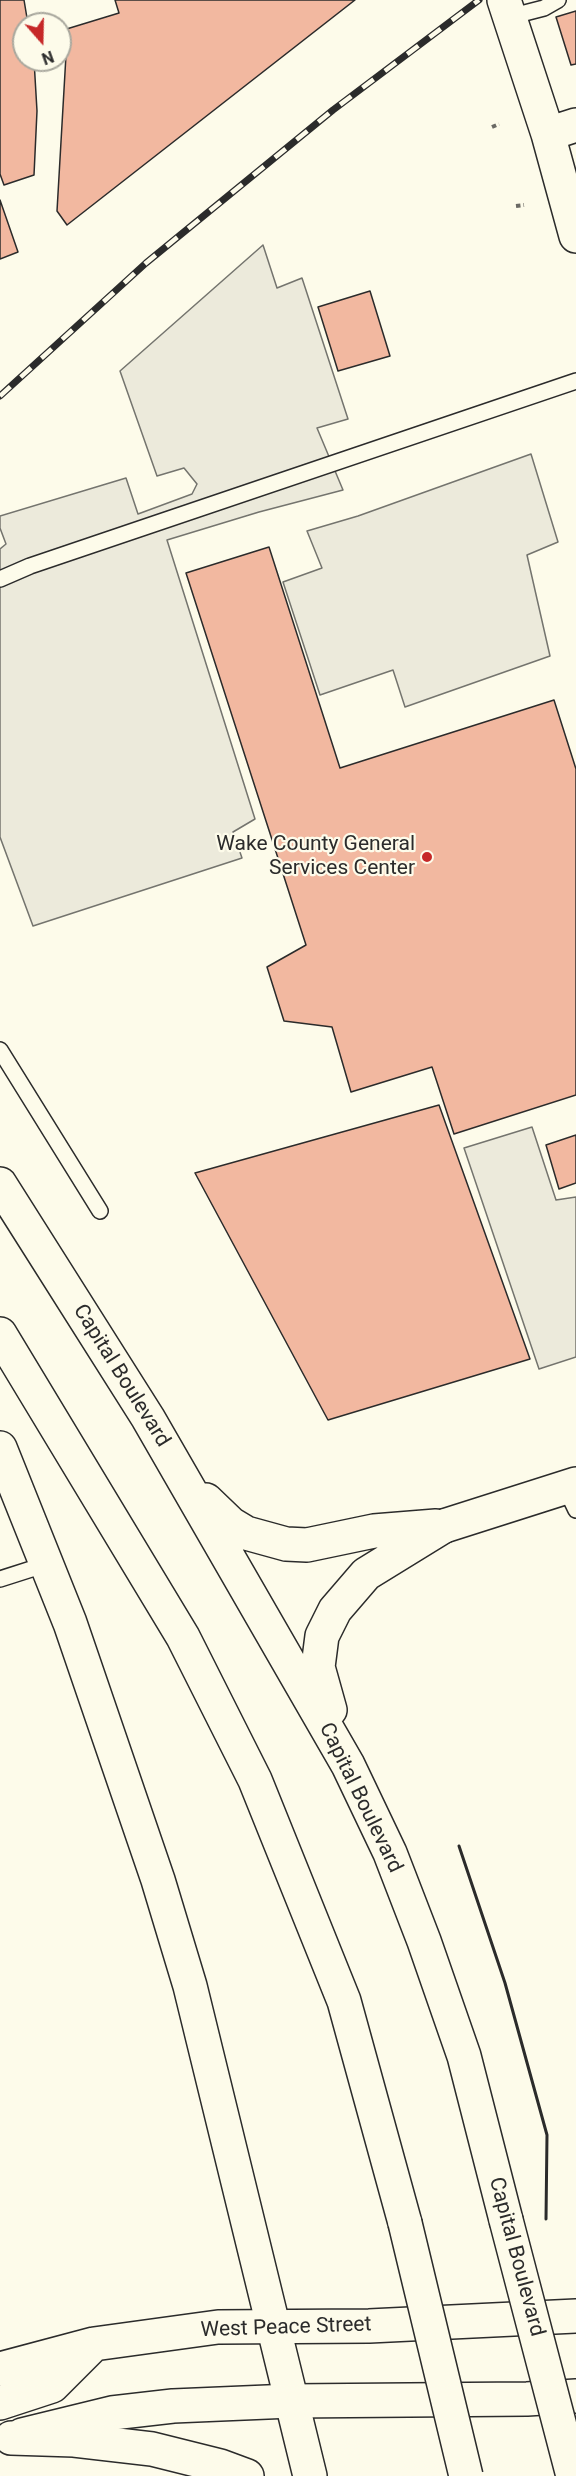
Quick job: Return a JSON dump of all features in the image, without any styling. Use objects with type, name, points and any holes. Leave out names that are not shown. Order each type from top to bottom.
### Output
[{"type":"main road","points":[[507,8],[562,130],[576,236]]},
{"type":"main road","name":"Capital Boulevard","points":[[0,1184],[178,1469],[348,1766],[390,1853],[428,1951],[464,2056],[573,2476]]},
{"type":"main road","points":[[0,1334],[183,1637],[255,1780],[344,2001],[405,2223],[466,2476]]},
{"type":"main road","points":[[0,1448],[47,1564],[158,1880],[190,1986],[310,2476]]},
{"type":"main road","points":[[178,1469],[231,1524],[246,1533],[273,1543],[307,1545],[374,1531],[444,1526],[572,1494]]},
{"type":"main road","points":[[348,1766],[318,1667],[319,1648],[327,1624],[344,1598],[366,1574],[444,1526]]},
{"type":"main road","name":"West Peace Street","points":[[0,2369],[94,2344],[218,2327],[369,2326],[576,2316]]},
{"type":"main road","points":[[0,2403],[52,2386],[94,2344]]},
{"type":"main road","points":[[5,2439],[112,2413],[209,2404],[291,2401],[358,2403],[576,2396]]},
{"type":"main road","points":[[5,2439],[74,2440],[152,2449],[220,2466],[248,2476]]},
{"type":"lane","points":[[507,8],[544,8],[558,0]]},
{"type":"lane","points":[[0,579],[30,566],[576,381]]},
{"type":"lane","points":[[0,1050],[100,1211]]},
{"type":"lane","points":[[0,1579],[47,1564]]},
{"type":"path","points":[[492,127],[499,124]]},
{"type":"path","points":[[516,206],[524,205]]},
{"type":"shaded area","points":[[263,245],[277,288],[302,278],[348,419],[317,428],[343,490],[167,540],[255,819],[233,832],[242,858],[33,926],[0,837],[0,549],[6,544],[0,528],[0,516],[126,478],[138,514],[192,494],[197,484],[184,468],[157,476],[120,371]]},
{"type":"shaded area","points":[[531,454],[558,542],[527,555],[550,656],[405,707],[393,670],[320,695],[283,582],[322,568],[307,531],[358,516]]},
{"type":"shaded area","points":[[532,1127],[556,1200],[576,1197],[576,1357],[539,1369],[464,1148]]},
{"type":"building","points":[[0,0],[24,0],[26,12],[12,12],[12,72],[35,72],[37,111],[34,175],[4,185],[0,174]]},
{"type":"building","points":[[115,0],[355,0],[67,225],[57,211],[65,72],[72,72],[72,27],[119,13]]},
{"type":"building","points":[[576,11],[576,64],[571,65],[556,17]]},
{"type":"building","points":[[0,200],[18,252],[0,259]]},
{"type":"building","points":[[370,291],[390,356],[338,371],[318,307]]},
{"type":"building","name":"Wake County General Services Center","points":[[269,547],[340,768],[554,700],[576,769],[576,1095],[454,1134],[432,1067],[351,1092],[332,1027],[284,1021],[267,967],[306,945],[186,573]]},
{"type":"building","points":[[439,1105],[530,1359],[328,1420],[195,1173]]},
{"type":"building","points":[[576,1135],[576,1183],[559,1189],[546,1145]]},
{"type":"railway","points":[[0,396],[146,263],[333,110],[479,0]]},
{"type":"wall","points":[[459,1846],[505,1983],[547,2135],[546,2219]]},
{"type":"place","name":"Wake County General Services Center","points":[[427,857]]}]
